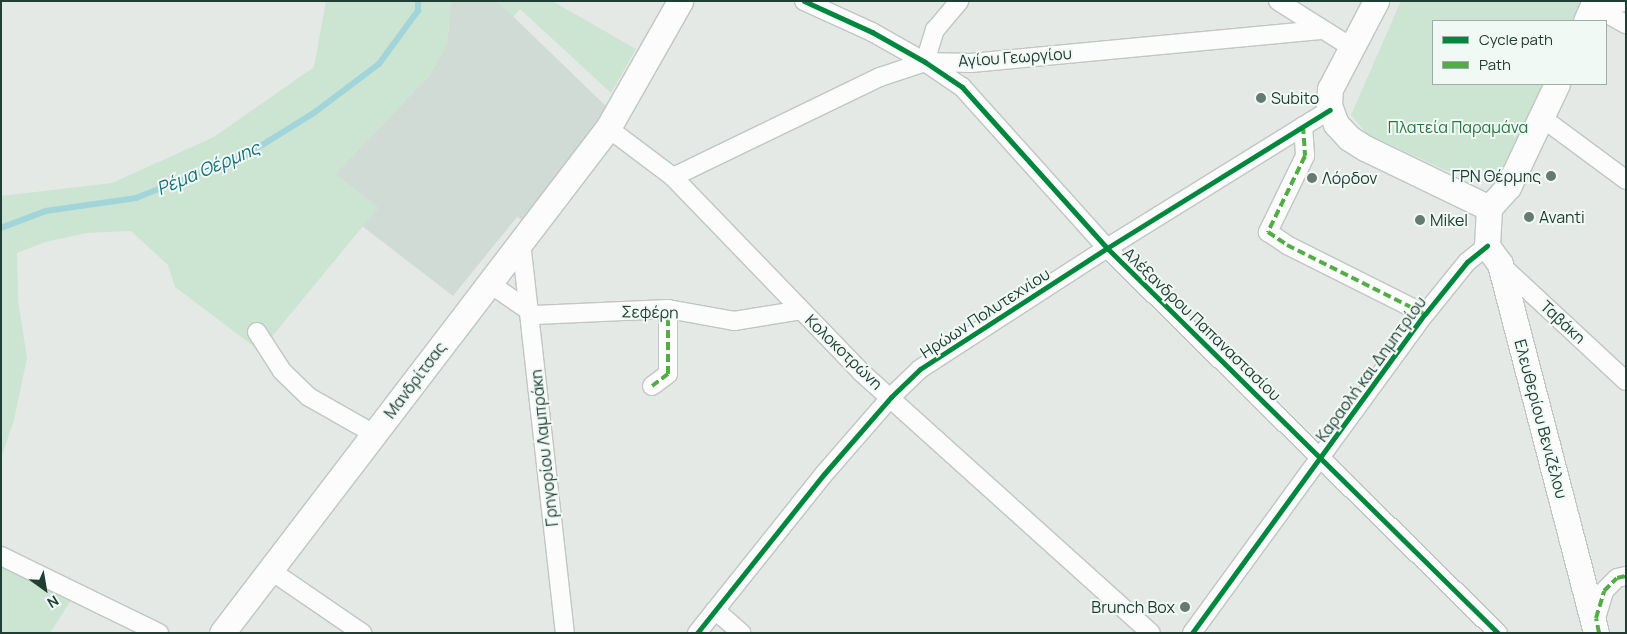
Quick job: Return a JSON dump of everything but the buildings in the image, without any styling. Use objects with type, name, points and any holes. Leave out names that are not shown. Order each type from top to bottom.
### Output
[{"type":"main road","name":"Μανδρίτσας","points":[[222,633],[608,128],[680,1]]},
{"type":"main road","points":[[1376,1],[1330,89],[1330,110],[1340,128],[1361,146],[1488,208],[1508,187],[1557,85]]},
{"type":"main road","name":"Ελευθερίου Βενιζέλου","points":[[1488,208],[1494,255],[1598,633]]},
{"type":"street","name":"Αλέξανδρου Παπαναστασίου","points":[[804,1],[872,32],[925,62],[962,87],[1107,248],[1498,633]]},
{"type":"street","points":[[925,62],[935,30],[958,1]]},
{"type":"street","points":[[1278,1],[1320,30],[1351,47]]},
{"type":"street","points":[[1591,10],[1626,2]]},
{"type":"street","points":[[1591,10],[1626,24]]},
{"type":"street","name":"Αγίου Γεωργίου","points":[[673,177],[880,77],[925,62],[971,63],[1320,30]]},
{"type":"street","name":"Ηρώων Πολυτεχνίου","points":[[697,633],[824,474],[891,397],[920,369],[1107,248],[1330,110]]},
{"type":"street","points":[[1541,117],[1626,180]]},
{"type":"street","points":[[1303,126],[1305,156],[1268,232],[1288,245],[1425,314]]},
{"type":"street","name":"Κολοκοτρώνη","points":[[608,128],[673,177],[861,372],[1151,633]]},
{"type":"street","name":"Γρηγορίου Λαμπράκη","points":[[520,242],[565,633]]},
{"type":"street","name":"Καραολή και Δημητρίου","points":[[1192,633],[1425,314],[1467,262],[1494,255]]},
{"type":"street","name":"Ταβάκη","points":[[1494,255],[1626,381]]},
{"type":"street","points":[[489,283],[529,312]]},
{"type":"street","points":[[652,386],[668,374],[668,310]]},
{"type":"street","name":"Σεφέρη","points":[[529,312],[545,315],[668,310],[734,321],[801,310]]},
{"type":"street","points":[[257,332],[282,371],[309,397],[374,434]]},
{"type":"street","points":[[1,556],[159,633]]},
{"type":"street","points":[[270,570],[362,633]]},
{"type":"street","points":[[1598,633],[1596,618],[1604,591],[1617,578],[1626,576]]},
{"type":"street","points":[[714,610],[741,633]]},
{"type":"shaded area","points":[[451,1],[497,1],[610,110],[522,220],[517,217],[453,296],[362,226],[378,208],[335,174],[429,76],[447,44]]},
{"type":"green space","points":[[326,1],[451,1],[447,44],[429,76],[335,174],[378,208],[260,351],[175,287],[168,265],[131,231],[87,233],[45,242],[17,253],[18,300],[27,358],[14,420],[1,458],[1,196],[112,183],[214,137],[314,67]]},
{"type":"green space","points":[[497,1],[552,1],[636,49],[611,93],[520,9],[513,17]]},
{"type":"green space","name":"Πλατεία Παραμάνα","points":[[1401,1],[1585,1],[1576,20],[1432,20],[1432,85],[1544,85],[1502,169],[1447,171],[1367,134],[1351,115]]},
{"type":"green space","points":[[1,566],[20,572],[71,600],[50,633],[1,633]]},
{"type":"waterway","name":"Ρέμα Θέρμης","points":[[1,228],[46,211],[136,198],[246,155],[314,113],[379,64],[418,11],[418,1]]},
{"type":"marked path","points":[[1303,126],[1305,156],[1268,232],[1287,245],[1425,314]]},
{"type":"marked path","points":[[652,386],[668,374],[668,309]]},
{"type":"marked path","points":[[1599,633],[1596,618],[1604,591],[1617,578],[1626,576]]},
{"type":"cycle path","points":[[804,1],[872,32],[925,62],[962,87],[1107,248],[1498,633]]},
{"type":"cycle path","points":[[697,633],[824,474],[891,397],[920,369],[1107,248],[1330,110]]},
{"type":"cycle path","points":[[1192,633],[1425,314],[1467,262],[1487,246]]},
{"type":"place","name":"Subito","points":[[1261,98]]},
{"type":"place","name":"ΓΡΝ Θέρμης","points":[[1551,176]]},
{"type":"place","name":"Λόρδον","points":[[1312,178]]},
{"type":"place","name":"Avanti","points":[[1529,217]]},
{"type":"place","name":"Mikel","points":[[1420,220]]},
{"type":"place","name":"Brunch Box","points":[[1185,607]]}]
